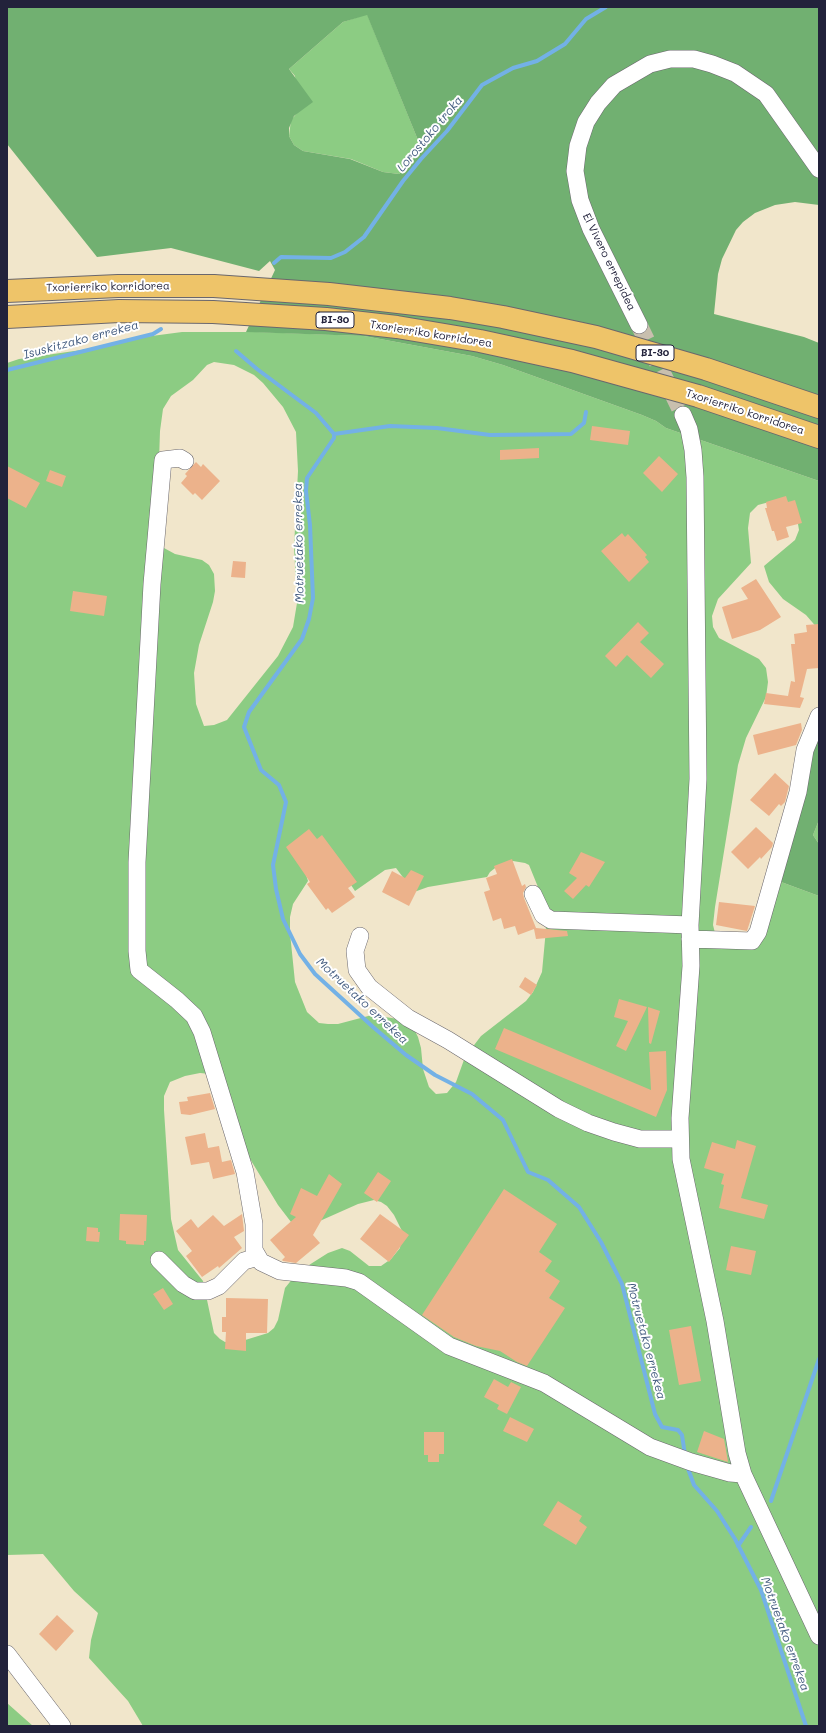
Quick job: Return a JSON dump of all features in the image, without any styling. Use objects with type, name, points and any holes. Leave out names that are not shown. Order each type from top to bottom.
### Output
[{"type":"highway","name":"Txorierriko korridorea","points":[[7,291],[118,286],[214,286],[328,294],[450,308],[503,317],[596,337],[721,373],[819,407]]},
{"type":"highway","name":"Txorierriko korridorea","points":[[7,317],[119,311],[213,312],[326,319],[412,330],[487,342],[572,360],[691,394],[819,437]]},
{"type":"street","name":"El Vivero errepidea","points":[[639,325],[591,229],[580,200],[575,172],[578,146],[586,122],[598,103],[614,85],[650,64],[670,59],[694,59],[735,73],[766,94],[819,169]]},
{"type":"street","points":[[682,415],[689,429],[692,443],[695,477],[698,780],[690,932],[691,966],[680,1118],[681,1159],[715,1321],[737,1453],[743,1474],[813,1608],[819,1636]]},
{"type":"street","points":[[185,461],[180,458],[163,460],[152,584],[138,854],[137,952],[139,970],[177,1000],[194,1016],[202,1032],[245,1172],[254,1224],[254,1250],[261,1262],[280,1271],[346,1278],[358,1282],[449,1346],[544,1383],[650,1447],[730,1473],[743,1474]]},
{"type":"street","points":[[533,894],[543,915],[551,920],[690,932],[752,941],[758,932],[798,792],[805,750],[819,716]]},
{"type":"street","points":[[360,936],[355,951],[357,970],[369,987],[408,1018],[448,1040],[559,1109],[588,1123],[640,1139],[680,1139]]},
{"type":"street","points":[[159,1260],[184,1284],[194,1291],[208,1292],[219,1286],[244,1261],[258,1257]]},
{"type":"street","points":[[7,1654],[62,1726]]},
{"type":"green space","points":[[7,7],[819,7],[819,205],[795,202],[775,205],[755,213],[743,222],[736,230],[722,259],[718,274],[714,314],[804,337],[819,343],[819,481],[666,428],[656,421],[642,415],[503,365],[472,356],[364,336],[246,332],[275,270],[270,261],[259,271],[171,248],[97,257],[7,144]],"holes":[[[367,15],[422,150],[399,174],[383,172],[350,159],[303,151],[294,145],[289,136],[289,128],[294,116],[313,102],[289,69],[343,22]]]},
{"type":"green space","points":[[367,14],[422,150],[399,174],[383,172],[351,159],[303,151],[294,145],[289,136],[291,120],[298,112],[295,76],[289,69],[343,22]]},
{"type":"green space","points":[[182,332],[256,332],[364,336],[472,356],[503,365],[642,415],[656,421],[666,428],[819,481],[819,630],[806,615],[783,599],[769,582],[764,566],[795,540],[799,530],[797,518],[773,501],[758,505],[750,513],[748,528],[751,563],[718,599],[712,616],[713,627],[719,638],[759,659],[766,668],[768,682],[766,697],[746,738],[738,765],[715,907],[713,925],[715,933],[749,938],[773,879],[819,896],[819,1726],[143,1726],[128,1701],[89,1658],[91,1640],[98,1613],[74,1591],[43,1554],[7,1555],[7,363],[19,359],[88,349],[129,339]],"holes":[[[214,362],[234,365],[254,375],[263,383],[283,407],[296,432],[298,471],[294,547],[297,603],[293,627],[278,656],[227,720],[214,725],[204,726],[196,704],[194,673],[199,645],[213,602],[215,591],[214,574],[209,565],[202,560],[175,554],[164,548],[157,522],[160,431],[163,409],[171,396],[193,380],[207,365]],[[513,861],[529,865],[538,887],[546,929],[542,972],[533,992],[526,1001],[481,1036],[465,1057],[456,1082],[447,1093],[436,1094],[429,1087],[423,1069],[421,1048],[418,1037],[415,1031],[398,1019],[372,1015],[338,1024],[328,1024],[319,1023],[307,1012],[295,982],[290,933],[290,917],[293,904],[308,881],[303,865],[341,870],[355,891],[385,870],[396,868],[414,892],[428,887],[487,877],[490,872],[499,865]],[[200,1073],[210,1074],[241,1144],[278,1205],[291,1222],[313,1224],[358,1204],[374,1200],[381,1202],[387,1206],[394,1215],[402,1231],[400,1248],[391,1259],[381,1266],[369,1266],[350,1251],[342,1248],[328,1253],[298,1272],[285,1288],[278,1320],[274,1328],[268,1333],[242,1341],[225,1342],[220,1339],[214,1333],[203,1281],[178,1250],[171,1219],[164,1096],[170,1082],[185,1076]]]},
{"type":"green space","points":[[819,717],[819,820],[813,835],[819,844],[819,896],[773,879]]},
{"type":"green space","points":[[819,820],[819,844],[813,835]]},
{"type":"green space","points":[[7,1703],[33,1726],[7,1726]]},
{"type":"building","points":[[592,426],[630,431],[628,445],[590,440]]},
{"type":"building","points":[[539,448],[539,458],[500,460],[500,450]]},
{"type":"building","points":[[659,456],[678,474],[662,492],[643,473]]},
{"type":"building","points":[[196,462],[201,467],[203,464],[220,481],[202,500],[195,493],[193,495],[181,483],[187,476],[185,474]]},
{"type":"building","points":[[7,466],[40,483],[26,508],[7,498]]},
{"type":"building","points":[[50,470],[66,476],[62,487],[46,481]]},
{"type":"building","points":[[786,496],[788,502],[795,500],[802,523],[786,527],[789,537],[777,541],[774,531],[772,531],[765,508],[767,508],[766,502]]},
{"type":"building","points":[[622,533],[625,537],[628,534],[647,555],[645,557],[649,562],[629,582],[601,551]]},
{"type":"building","points":[[233,561],[246,562],[245,578],[231,577]]},
{"type":"building","points":[[756,579],[781,617],[760,630],[732,639],[722,607],[748,599],[741,588]]},
{"type":"building","points":[[73,591],[107,596],[104,616],[70,611]]},
{"type":"building","points":[[638,622],[649,633],[640,642],[664,664],[651,678],[627,655],[616,667],[605,656]]},
{"type":"building","points":[[819,624],[819,668],[807,669],[800,697],[804,698],[800,708],[764,704],[766,693],[788,696],[791,681],[795,682],[791,644],[795,644],[794,634],[807,632],[806,625]]},
{"type":"building","points":[[801,723],[802,730],[796,745],[758,755],[753,735]]},
{"type":"building","points":[[775,773],[789,786],[785,802],[781,806],[779,804],[769,816],[750,800]]},
{"type":"building","points":[[756,827],[773,843],[772,847],[761,859],[760,857],[748,869],[731,852]]},
{"type":"building","points":[[309,829],[317,839],[322,835],[357,882],[348,888],[355,897],[332,913],[328,908],[326,910],[307,884],[310,882],[286,847]]},
{"type":"building","points":[[581,852],[605,862],[589,887],[586,885],[573,899],[564,891],[577,878],[569,873]]},
{"type":"building","points":[[512,859],[522,886],[525,884],[526,887],[523,893],[524,898],[536,928],[567,931],[568,936],[536,939],[534,929],[518,935],[515,926],[504,929],[501,918],[493,921],[484,892],[490,890],[486,878],[497,874],[494,866]]},
{"type":"building","points":[[411,870],[424,876],[409,906],[382,892],[392,871],[405,878]]},
{"type":"building","points":[[719,902],[755,906],[747,931],[716,925]]},
{"type":"building","points":[[525,977],[537,985],[531,995],[519,987]]},
{"type":"building","points":[[619,999],[647,1007],[626,1051],[616,1046],[628,1021],[614,1017]]},
{"type":"building","points":[[648,1007],[660,1011],[651,1044],[649,1043]]},
{"type":"building","points":[[504,1028],[651,1090],[649,1052],[666,1051],[667,1090],[656,1117],[495,1049]]},
{"type":"building","points":[[210,1093],[215,1109],[190,1115],[181,1114],[179,1102],[188,1101],[187,1097]]},
{"type":"building","points":[[205,1133],[208,1148],[219,1146],[222,1162],[231,1160],[235,1174],[213,1179],[209,1162],[191,1165],[185,1137]]},
{"type":"building","points":[[737,1140],[756,1146],[741,1198],[768,1205],[764,1219],[719,1208],[724,1185],[721,1184],[724,1174],[704,1168],[712,1142],[735,1149]]},
{"type":"building","points":[[378,1172],[391,1181],[377,1202],[364,1193]]},
{"type":"building","points":[[329,1174],[342,1184],[313,1235],[320,1243],[296,1263],[283,1261],[282,1260],[285,1257],[270,1240],[296,1217],[290,1214],[301,1188],[317,1196]]},
{"type":"building","points":[[504,1189],[557,1224],[539,1252],[552,1261],[545,1271],[560,1281],[549,1298],[565,1308],[527,1366],[517,1362],[500,1351],[476,1346],[454,1337],[422,1315]]},
{"type":"building","points":[[120,1214],[147,1215],[146,1241],[144,1241],[144,1245],[126,1244],[126,1241],[119,1240]]},
{"type":"building","points":[[242,1214],[244,1231],[234,1237],[242,1248],[219,1268],[218,1266],[202,1277],[186,1256],[192,1251],[176,1231],[191,1219],[198,1228],[213,1215],[224,1226]]},
{"type":"building","points":[[380,1214],[409,1235],[389,1262],[360,1239]]},
{"type":"building","points":[[87,1227],[98,1228],[98,1232],[100,1232],[99,1242],[86,1241]]},
{"type":"building","points":[[731,1246],[756,1251],[751,1275],[726,1270]]},
{"type":"building","points":[[163,1288],[173,1304],[164,1310],[153,1294]]},
{"type":"building","points":[[226,1298],[268,1299],[267,1333],[246,1333],[246,1351],[225,1349],[226,1332],[222,1332],[222,1317],[226,1317]]},
{"type":"building","points":[[691,1326],[701,1381],[679,1385],[669,1330]]},
{"type":"building","points":[[494,1379],[508,1387],[511,1382],[521,1387],[507,1414],[497,1409],[499,1405],[484,1397]]},
{"type":"building","points":[[510,1417],[534,1429],[527,1442],[503,1431]]},
{"type":"building","points":[[704,1431],[724,1439],[728,1462],[697,1452]]},
{"type":"building","points":[[424,1432],[444,1432],[444,1454],[439,1454],[439,1462],[428,1462],[428,1455],[424,1455]]},
{"type":"building","points":[[558,1501],[582,1516],[579,1521],[587,1527],[576,1545],[543,1525]]},
{"type":"building","points":[[57,1615],[74,1631],[56,1651],[39,1634]]},
{"type":"waterway","name":"Lorostoko troka","points":[[274,263],[281,257],[331,258],[345,252],[364,237],[403,181],[447,131],[482,85],[513,68],[537,61],[565,44],[586,19],[606,7]]},
{"type":"waterway","name":"Isuskitzako errekea","points":[[7,370],[153,334],[161,329]]},
{"type":"waterway","name":"Lorostoko troka","points":[[236,351],[257,369],[316,413],[334,434]]},
{"type":"waterway","name":"Motruetako errekea","points":[[586,412],[584,423],[571,434],[490,435],[437,428],[390,426],[334,434],[334,438],[307,478],[306,491],[310,525],[313,598],[309,619],[302,639],[249,712],[244,727],[261,770],[279,785],[286,802],[273,865],[276,889],[283,919],[300,954],[315,974],[406,1055],[435,1075],[472,1094],[503,1120],[528,1172],[548,1180],[579,1207],[601,1242],[622,1284],[655,1414],[662,1427],[678,1430],[682,1435],[685,1455]]},
{"type":"waterway","points":[[771,1501],[819,1359]]},
{"type":"waterway","name":"Motruetako errekea","points":[[687,1466],[694,1485],[717,1511],[735,1539],[761,1590],[806,1726]]},
{"type":"waterway","points":[[738,1546],[751,1527]]},
{"type":"tunnel","points":[[639,325],[683,415]]}]
